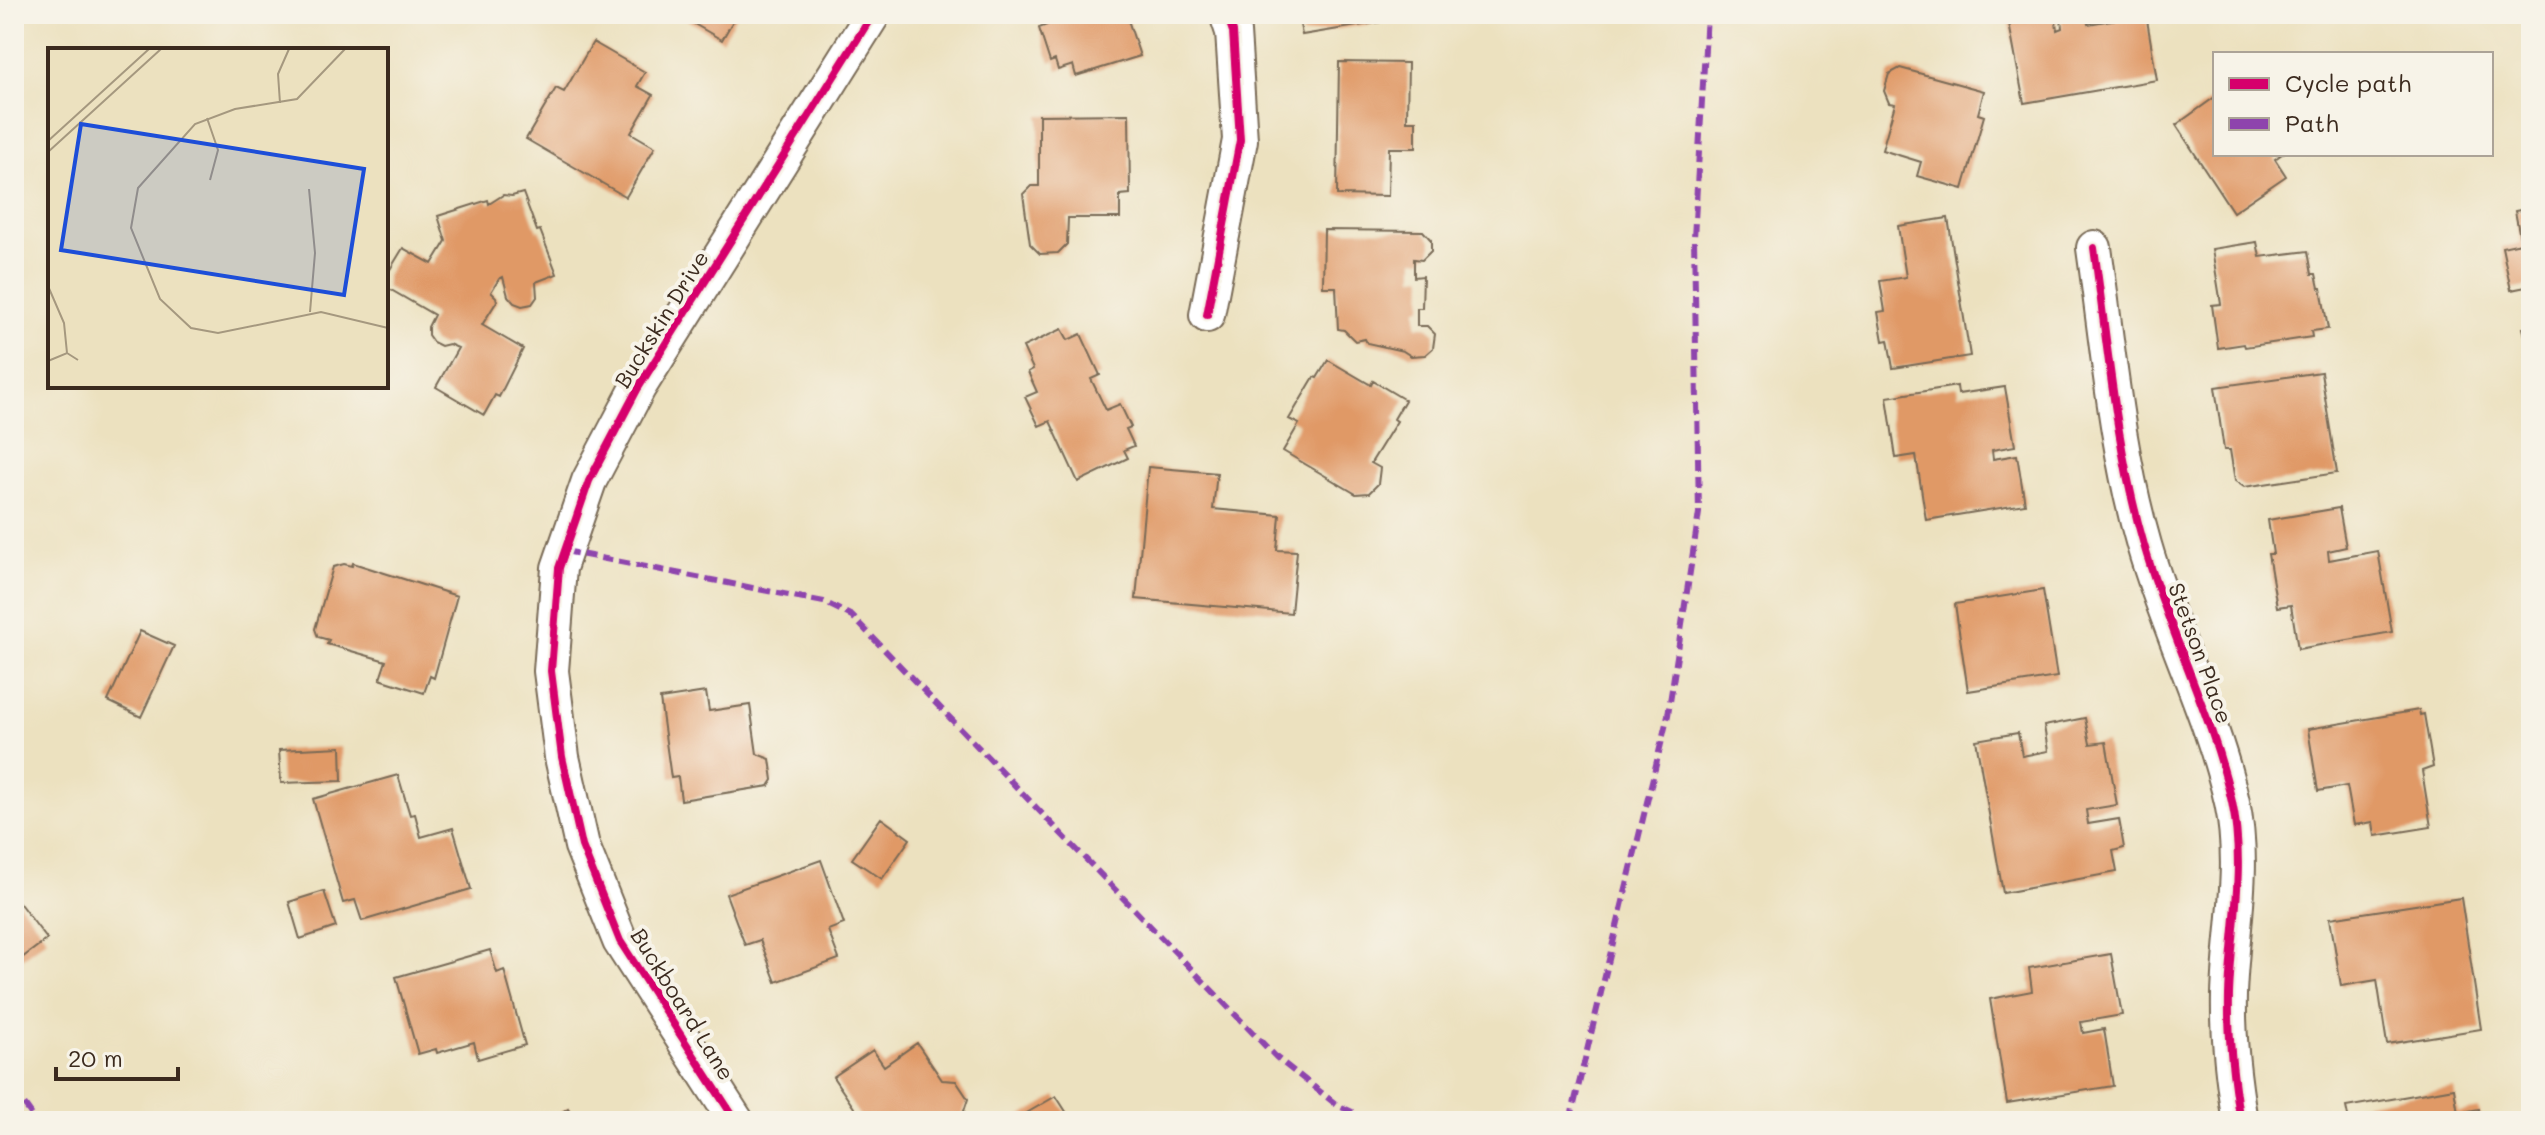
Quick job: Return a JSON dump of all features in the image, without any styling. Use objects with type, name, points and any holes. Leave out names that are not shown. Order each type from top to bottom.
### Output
[{"type":"street","name":"Buckskin Drive","points":[[551,671],[559,568],[589,481],[638,388],[873,14]]},
{"type":"street","points":[[1207,315],[1240,140],[1233,32],[1227,14]]},
{"type":"street","name":"Stetson Place","points":[[2094,248],[2125,472],[2164,610],[2206,716],[2232,803],[2238,887],[2229,994],[2230,1045],[2240,1121]]},
{"type":"street","name":"Buckboard Lane","points":[[551,671],[562,757],[582,846],[620,941],[736,1121]]},
{"type":"building","points":[[677,14],[737,14],[722,40]]},
{"type":"building","points":[[1043,14],[1126,14],[1140,56],[1076,76],[1073,65],[1058,70],[1055,60],[1050,62],[1039,28],[1047,25]]},
{"type":"building","points":[[1298,14],[1405,14],[1406,18],[1302,35]]},
{"type":"building","points":[[2055,14],[2057,30],[2062,28],[2061,17],[2077,14],[2086,14],[2088,24],[2146,14],[2157,80],[2024,103],[2008,18]]},
{"type":"building","points":[[593,42],[645,72],[637,86],[653,95],[631,133],[655,147],[626,197],[526,139],[556,88],[564,92]]},
{"type":"building","points":[[1339,62],[1408,63],[1407,121],[1416,121],[1416,148],[1389,148],[1388,196],[1337,195]]},
{"type":"building","points":[[1900,68],[1984,91],[1978,114],[1984,116],[1963,189],[1917,176],[1921,162],[1882,150],[1895,104],[1889,103],[1884,91],[1889,74]]},
{"type":"building","points":[[2213,98],[2213,156],[2279,156],[2275,159],[2286,176],[2233,212],[2176,125]]},
{"type":"building","points":[[1129,114],[1130,194],[1120,195],[1120,218],[1068,218],[1067,244],[1058,253],[1040,254],[1030,244],[1023,194],[1031,186],[1039,186],[1039,115]]},
{"type":"building","points":[[523,193],[557,274],[536,282],[537,297],[532,304],[522,306],[514,303],[508,296],[503,277],[491,292],[497,301],[482,325],[523,349],[499,397],[495,395],[484,415],[436,387],[458,348],[433,342],[428,335],[428,327],[434,315],[388,288],[388,273],[403,248],[432,264],[446,241],[438,216],[488,200],[489,204],[503,195]]},
{"type":"building","points":[[2531,208],[2531,286],[2511,290],[2502,247],[2521,243],[2515,211]]},
{"type":"building","points":[[1948,218],[1970,356],[1893,368],[1888,340],[1883,341],[1878,312],[1885,311],[1880,281],[1906,277],[1898,226]]},
{"type":"building","points":[[1324,230],[1423,231],[1431,240],[1431,251],[1422,260],[1414,259],[1414,277],[1423,276],[1422,308],[1417,308],[1417,326],[1427,326],[1435,334],[1433,348],[1425,355],[1411,356],[1403,351],[1367,343],[1365,339],[1355,341],[1344,330],[1338,329],[1336,287],[1323,287]]},
{"type":"building","points":[[2257,242],[2260,257],[2308,251],[2312,274],[2316,274],[2321,288],[2328,329],[2311,331],[2312,337],[2218,348],[2212,305],[2221,304],[2212,249]]},
{"type":"building","points":[[2531,326],[2531,355],[2530,355],[2523,328]]},
{"type":"building","points":[[1062,329],[1068,340],[1081,334],[1100,375],[1091,379],[1106,410],[1120,404],[1131,427],[1126,429],[1134,446],[1124,450],[1128,458],[1078,482],[1050,421],[1039,426],[1025,397],[1037,392],[1028,372],[1033,369],[1023,347]]},
{"type":"building","points":[[1328,360],[1405,400],[1394,419],[1397,421],[1371,463],[1380,468],[1378,484],[1369,493],[1356,494],[1283,451],[1299,424],[1289,419]]},
{"type":"building","points":[[2321,372],[2337,473],[2244,487],[2235,481],[2230,450],[2224,450],[2215,387]]},
{"type":"building","points":[[1957,386],[1958,394],[2005,387],[2015,446],[1992,450],[1993,459],[2017,455],[2025,504],[1926,520],[1916,455],[1896,458],[1887,397]]},
{"type":"building","points":[[1148,467],[1217,473],[1213,509],[1280,515],[1277,550],[1297,551],[1291,613],[1136,599]]},
{"type":"building","points":[[2339,508],[2346,547],[2328,551],[2329,560],[2378,551],[2392,632],[2298,649],[2291,605],[2277,607],[2268,554],[2273,554],[2268,520]]},
{"type":"building","points":[[353,563],[457,596],[434,678],[430,676],[424,693],[380,679],[386,661],[327,644],[329,640],[318,637],[315,629],[333,567],[344,564],[352,566]]},
{"type":"building","points":[[2043,590],[2057,677],[1968,691],[1955,604]]},
{"type":"building","points":[[140,631],[174,646],[141,717],[108,701]]},
{"type":"building","points":[[706,692],[709,711],[750,705],[757,754],[770,759],[773,780],[769,786],[681,800],[678,777],[671,778],[660,699]]},
{"type":"building","points":[[2419,710],[2420,715],[2424,714],[2433,767],[2422,771],[2431,827],[2375,836],[2373,822],[2354,825],[2347,786],[2318,791],[2308,729]]},
{"type":"building","points":[[2085,718],[2090,744],[2106,742],[2117,805],[2086,810],[2088,824],[2119,819],[2124,848],[2113,851],[2117,872],[2003,893],[1976,740],[2018,733],[2022,756],[2048,751],[2044,726]]},
{"type":"building","points":[[341,747],[342,781],[281,783],[279,750]]},
{"type":"building","points":[[398,775],[410,815],[415,814],[421,837],[453,828],[471,889],[362,921],[355,900],[343,903],[313,799]]},
{"type":"building","points":[[881,818],[910,839],[882,879],[852,859]]},
{"type":"building","points":[[821,860],[844,924],[828,930],[839,959],[776,982],[760,940],[745,945],[726,894]]},
{"type":"building","points":[[324,891],[336,927],[300,939],[289,902]]},
{"type":"building","points":[[14,896],[47,939],[14,964]]},
{"type":"building","points":[[2461,898],[2481,1029],[2387,1044],[2377,980],[2341,986],[2330,918]]},
{"type":"building","points":[[490,950],[497,973],[504,970],[525,1045],[478,1059],[474,1042],[437,1053],[436,1049],[418,1054],[396,977]]},
{"type":"building","points":[[2111,954],[2122,1015],[2081,1022],[2083,1033],[2104,1029],[2113,1086],[2007,1103],[1990,999],[2032,991],[2029,968]]},
{"type":"building","points":[[917,1043],[942,1080],[956,1081],[968,1099],[963,1114],[953,1121],[863,1121],[833,1077],[873,1050],[884,1066]]},
{"type":"building","points":[[2454,1088],[2458,1113],[2479,1109],[2481,1121],[2349,1121],[2346,1107]]},
{"type":"building","points":[[1056,1096],[1072,1121],[1013,1121]]},
{"type":"building","points":[[568,1108],[576,1121],[549,1121]]},
{"type":"marked path","points":[[1570,1121],[1668,715],[1699,513],[1694,238],[1707,14]]},
{"type":"marked path","points":[[565,551],[824,602],[852,616],[1277,1058],[1337,1105],[1372,1121]]},
{"type":"marked path","points":[[14,1090],[36,1121]]},
{"type":"cycle path","points":[[736,1121],[620,941],[582,846],[562,757],[551,671],[559,568],[589,481],[638,388],[873,14]]},
{"type":"cycle path","points":[[1207,315],[1240,140],[1233,32],[1227,14]]},
{"type":"cycle path","points":[[2094,248],[2114,397],[2134,508],[2154,577],[2213,737],[2232,802],[2238,874],[2229,1011],[2240,1121]]}]
